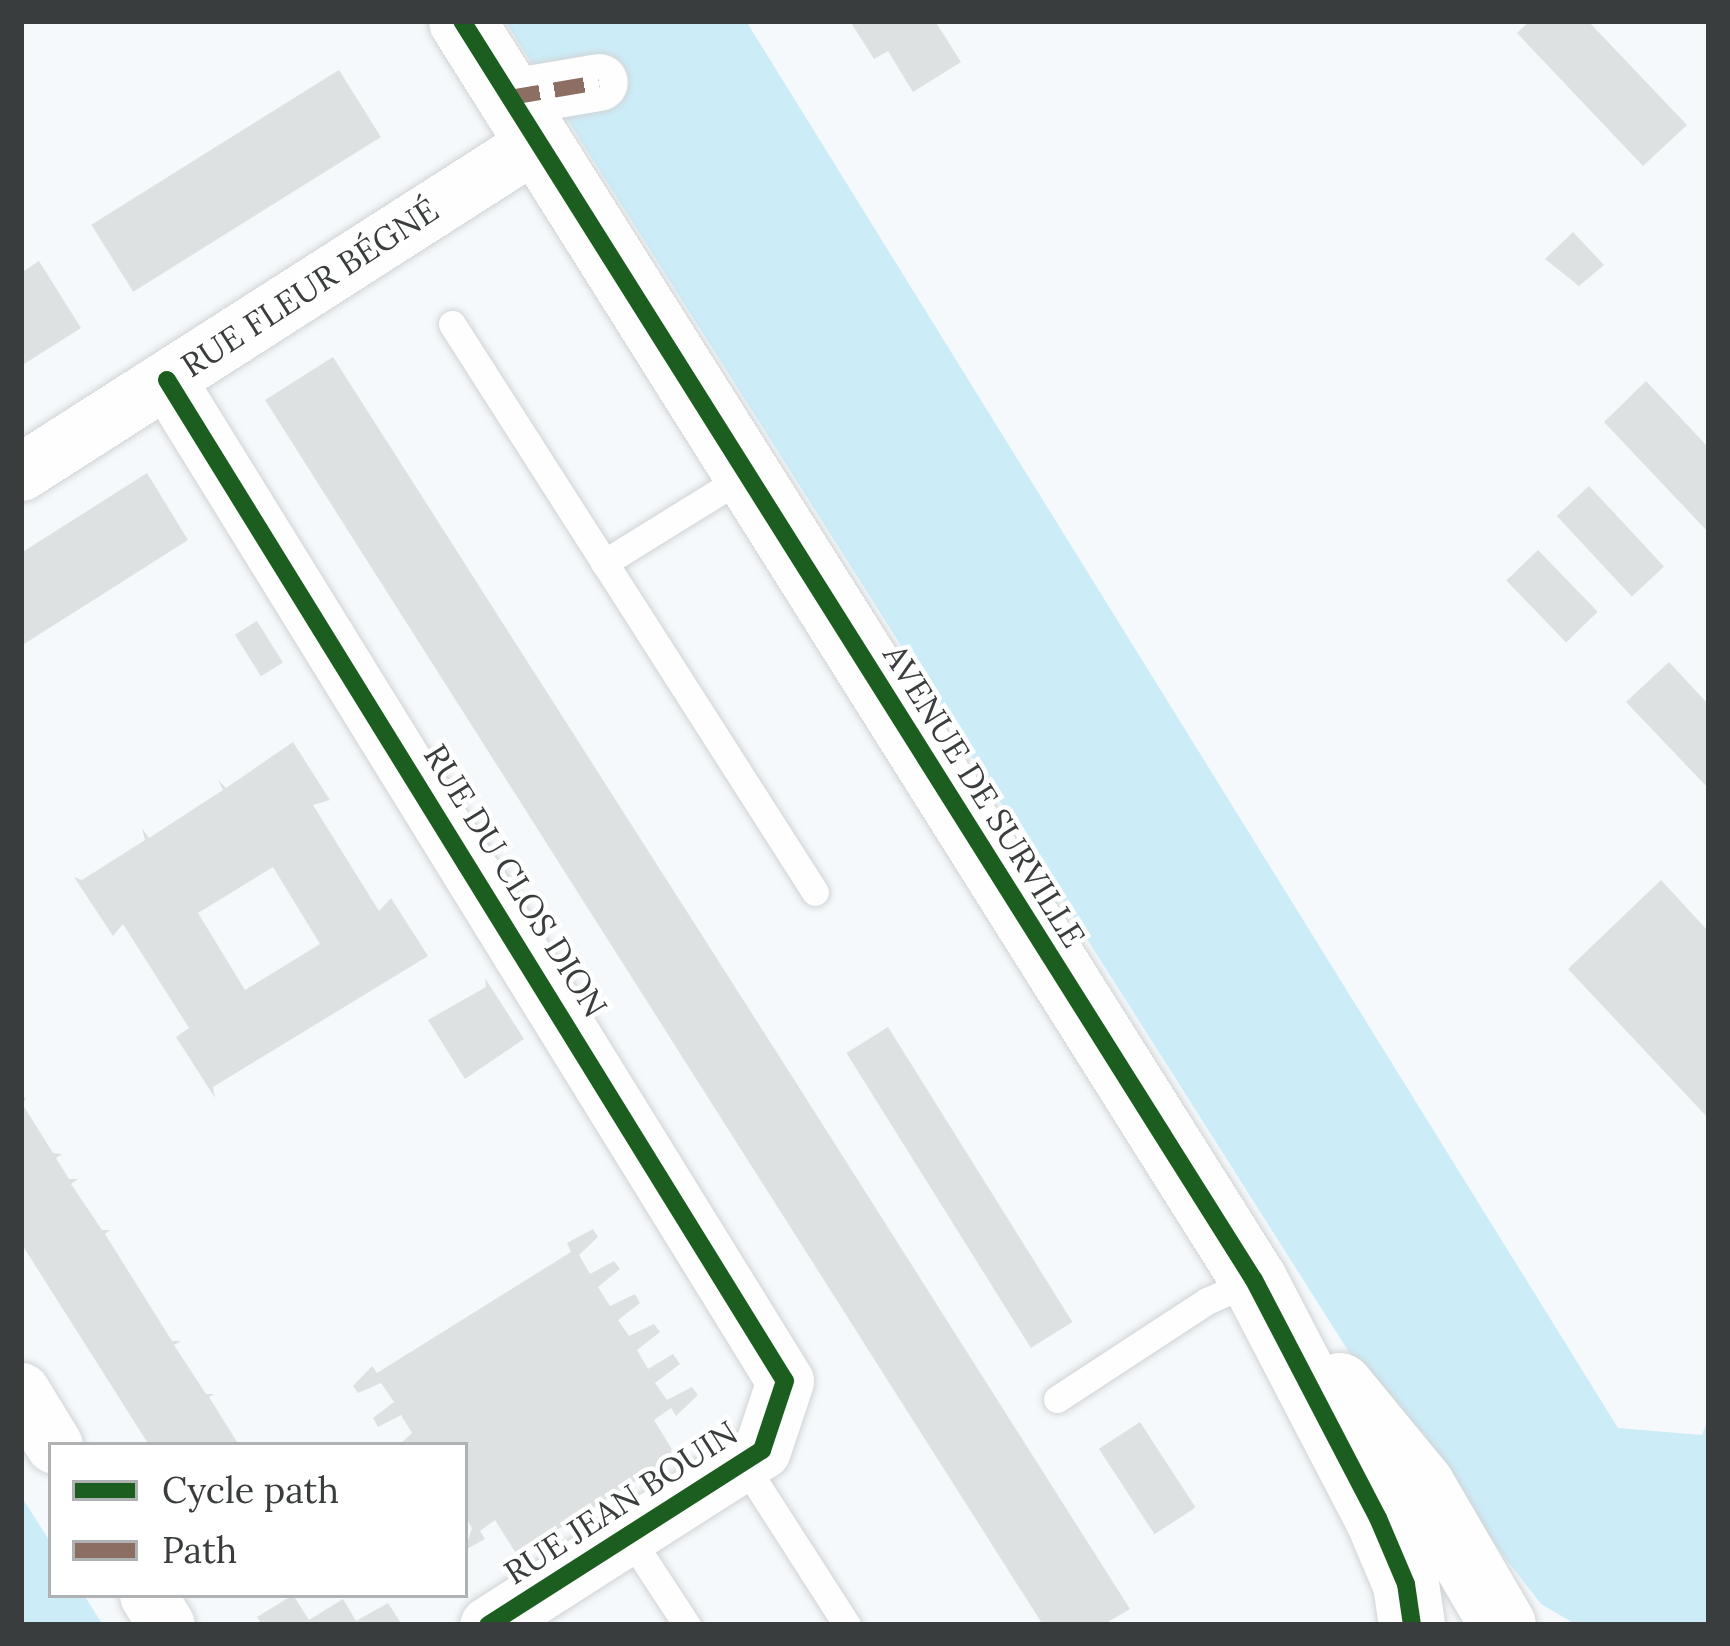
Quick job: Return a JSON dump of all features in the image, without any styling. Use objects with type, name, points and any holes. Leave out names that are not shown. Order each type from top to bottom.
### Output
[{"type":"street","name":"AVENUE DE SURVILLE","points":[[462,21],[1254,1280],[1378,1518],[1406,1584],[1412,1625]]},
{"type":"street","points":[[524,120],[599,82]]},
{"type":"street","name":"RUE FLEUR BÉGNÉ","points":[[21,472],[167,380],[524,120]]},
{"type":"street","name":"RUE DU CLOS DION","points":[[167,380],[763,1333],[785,1381],[758,1441]]},
{"type":"street","name":"AVENUE DE SURVILLE","points":[[1254,1280],[1422,1486],[1503,1625]]},
{"type":"street","points":[[21,1391],[53,1442]]},
{"type":"street","name":"RUE JEAN BOUIN","points":[[488,1625],[628,1535],[758,1441]]},
{"type":"street","points":[[150,1598],[166,1625]]},
{"type":"lane","points":[[452,324],[815,892]]},
{"type":"lane","points":[[604,563],[746,475]]},
{"type":"lane","points":[[1057,1399],[1207,1301],[1254,1280]]},
{"type":"lane","points":[[758,1441],[848,1625]]},
{"type":"lane","points":[[628,1535],[686,1625]]},
{"type":"shaded area","points":[[505,21],[746,21],[1618,1428],[1702,1435],[1709,1416],[1709,1625],[1577,1625],[1541,1604],[1368,1382]]},
{"type":"shaded area","points":[[21,1496],[48,1538],[48,1598],[86,1598],[103,1625],[21,1625]]},
{"type":"building","points":[[850,21],[935,21],[961,62],[913,92],[888,51],[874,59]]},
{"type":"building","points":[[1530,21],[1588,21],[1687,125],[1643,166],[1517,33]]},
{"type":"building","points":[[339,70],[381,137],[133,292],[91,225]]},
{"type":"building","points":[[1573,232],[1604,265],[1579,286],[1545,259]]},
{"type":"building","points":[[39,261],[81,328],[21,366],[21,273]]},
{"type":"building","points":[[333,357],[1130,1609],[1103,1625],[1043,1625],[265,400]]},
{"type":"building","points":[[1646,381],[1709,448],[1709,533],[1604,422]]},
{"type":"building","points":[[147,473],[188,540],[21,646],[21,553]]},
{"type":"building","points":[[1589,486],[1664,566],[1632,596],[1557,516]]},
{"type":"building","points":[[1538,550],[1598,612],[1566,642],[1506,581]]},
{"type":"building","points":[[257,621],[283,663],[261,676],[235,635]]},
{"type":"building","points":[[1669,662],[1709,705],[1709,789],[1626,702]]},
{"type":"building","points":[[293,742],[330,800],[313,805],[379,911],[391,898],[428,956],[213,1087],[215,1098],[176,1037],[189,1028],[123,924],[113,936],[74,877],[82,880],[145,840],[142,828],[149,838],[223,790],[218,780],[226,788]],"holes":[[[273,867],[320,944],[245,990],[198,913]]]},
{"type":"building","points":[[1661,880],[1709,932],[1709,1119],[1568,969]]},
{"type":"building","points":[[485,978],[524,1039],[465,1079],[428,1020],[486,987]]},
{"type":"building","points":[[888,1027],[1072,1322],[1031,1348],[846,1053]]},
{"type":"building","points":[[26,1097],[23,1105],[53,1153],[62,1154],[56,1158],[69,1179],[78,1179],[71,1184],[102,1230],[110,1230],[105,1234],[172,1341],[181,1341],[174,1345],[206,1394],[214,1394],[209,1397],[237,1442],[147,1442],[21,1243],[21,1100]]},
{"type":"building","points":[[593,1229],[598,1237],[579,1255],[590,1274],[614,1261],[620,1269],[598,1287],[610,1306],[635,1294],[640,1303],[618,1320],[629,1336],[654,1324],[660,1332],[637,1350],[648,1369],[673,1354],[680,1364],[655,1383],[667,1400],[692,1387],[698,1395],[676,1416],[671,1408],[654,1420],[676,1456],[517,1555],[495,1520],[480,1531],[485,1539],[468,1548],[472,1528],[468,1522],[468,1442],[402,1442],[412,1433],[401,1415],[378,1427],[373,1418],[394,1402],[381,1383],[358,1393],[353,1386],[372,1366],[377,1373],[571,1252],[567,1243]]},
{"type":"building","points":[[1140,1422],[1196,1508],[1154,1534],[1099,1449]]},
{"type":"building","points":[[295,1598],[309,1620],[343,1599],[356,1621],[388,1603],[402,1625],[262,1625],[257,1617]]},
{"type":"marked path","points":[[510,97],[599,82]]},
{"type":"cycle path","points":[[462,21],[1254,1280],[1378,1518],[1406,1584],[1412,1625]]},
{"type":"cycle path","points":[[167,380],[785,1381],[762,1450],[488,1625]]}]
